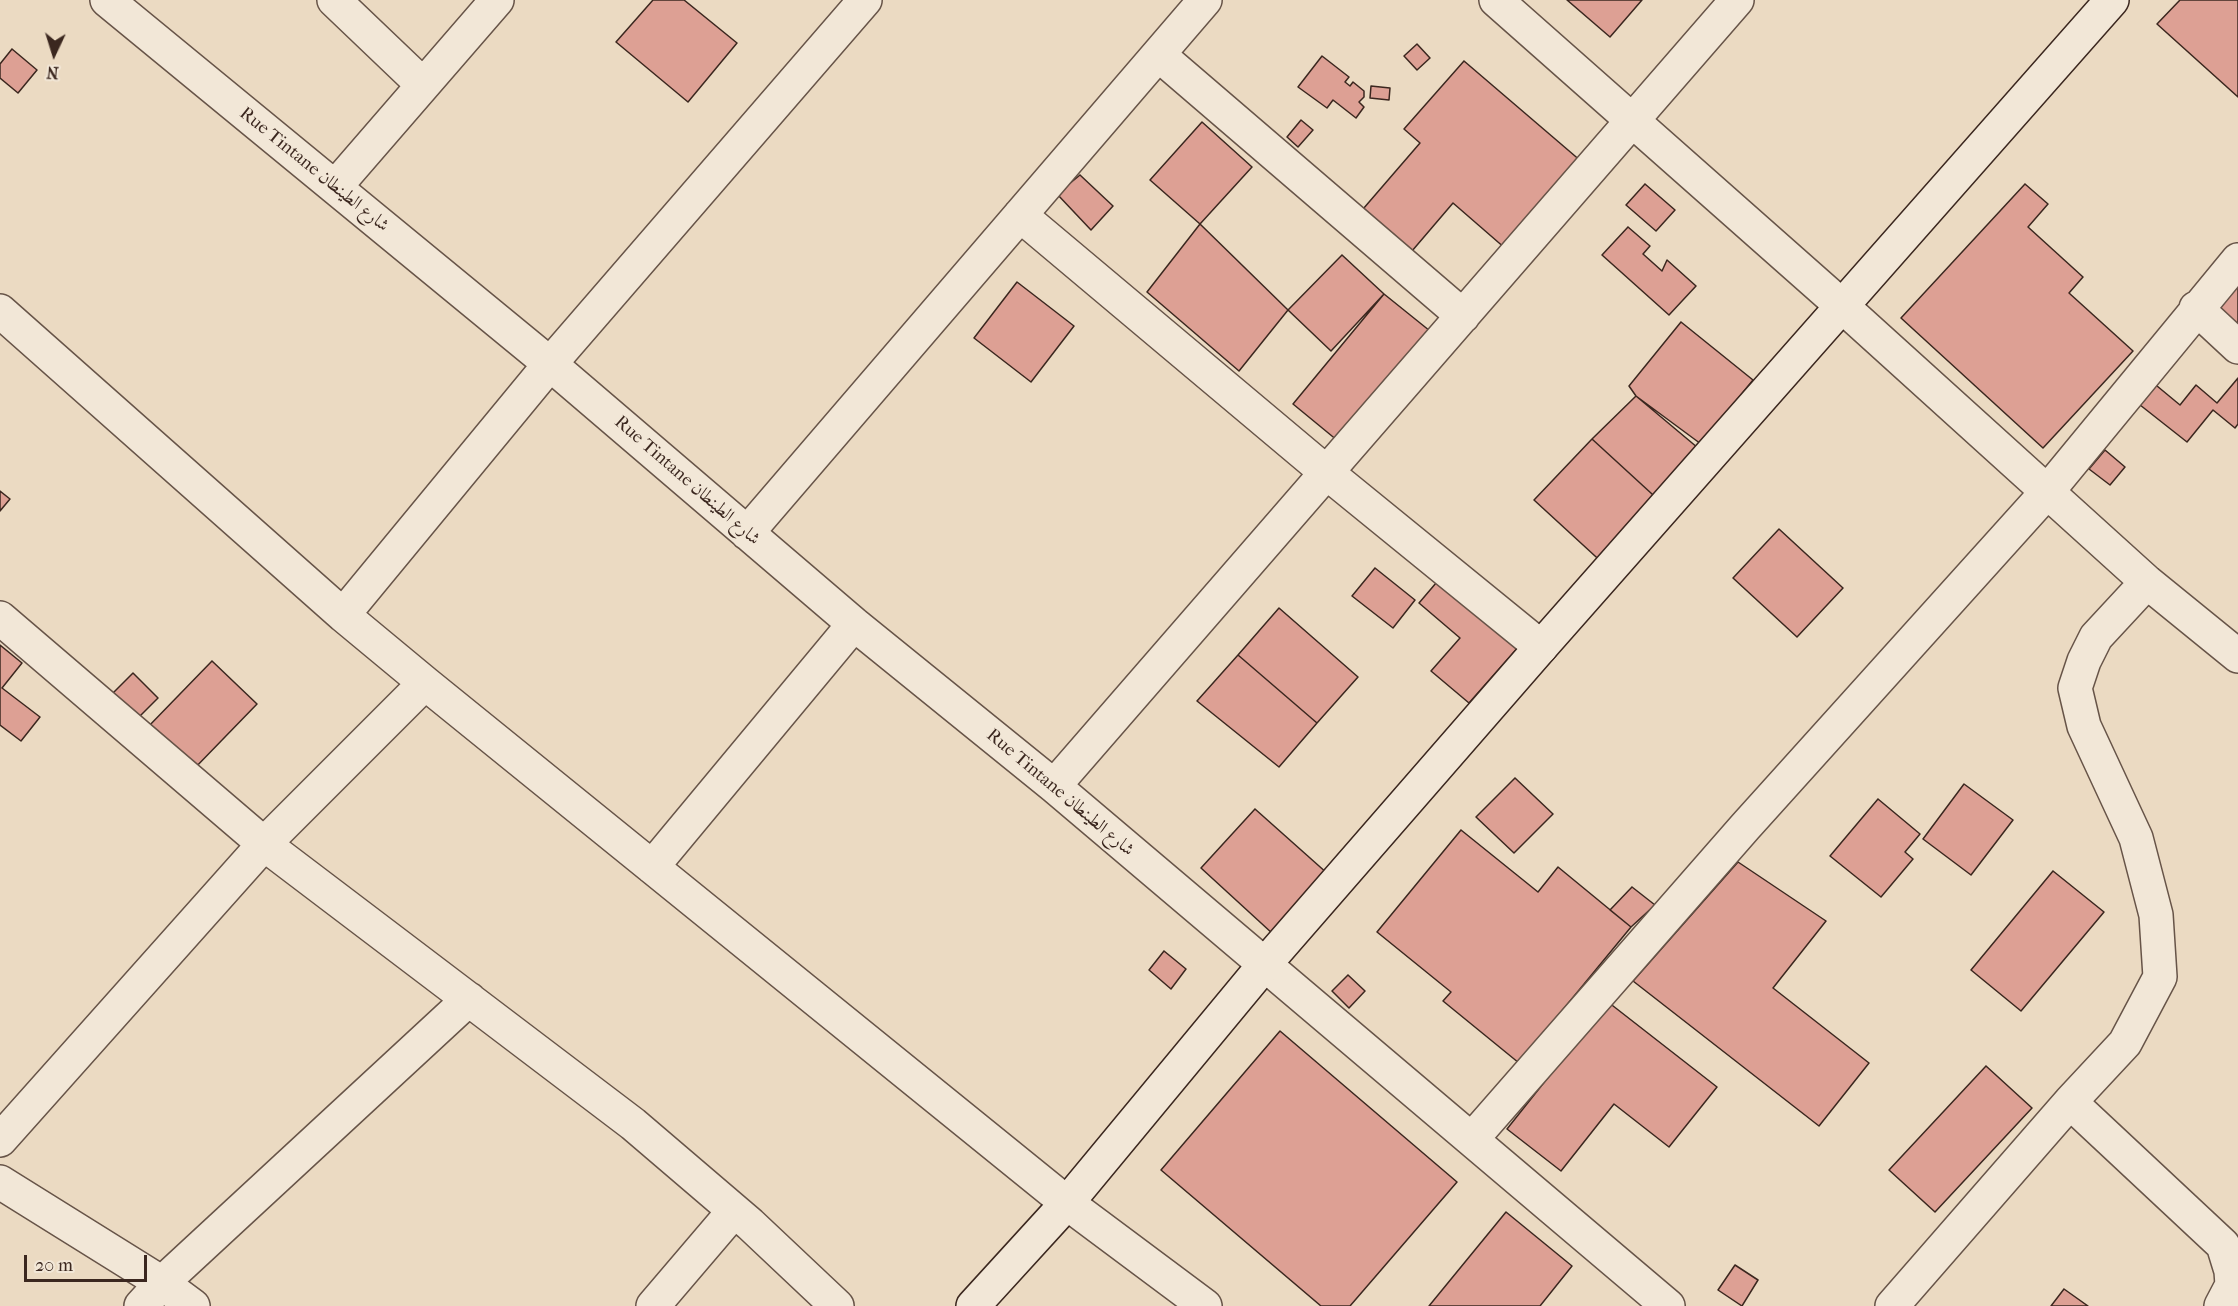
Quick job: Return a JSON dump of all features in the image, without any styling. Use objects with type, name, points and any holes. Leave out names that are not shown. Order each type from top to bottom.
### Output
[{"type":"street","name":"Rue Tintane شارع الطينطان","points":[[107,0],[550,364],[855,624],[1054,786],[1668,1306]]},
{"type":"street","points":[[334,0],[423,85]]},
{"type":"street","points":[[335,187],[497,0]]},
{"type":"street","points":[[343,615],[550,364],[865,0]]},
{"type":"street","points":[[747,533],[1205,0]]},
{"type":"street","points":[[1496,0],[1842,306],[2147,582],[2238,656]]},
{"type":"street","points":[[1054,786],[1737,0]]},
{"type":"street","points":[[973,1306],[1067,1203],[1265,964],[1541,647],[2112,0]]},
{"type":"street","points":[[1159,55],[1463,316]]},
{"type":"street","points":[[1020,215],[1326,472],[1541,647]]},
{"type":"street","points":[[1472,1139],[1745,827],[2048,492],[2196,308],[2238,260]]},
{"type":"street","points":[[2196,308],[2238,347]]},
{"type":"street","points":[[0,311],[343,615],[425,683],[1067,1203],[1205,1306]]},
{"type":"street","points":[[1892,1306],[2070,1102],[2125,1043],[2160,977],[2156,915],[2136,838],[2084,726],[2075,688],[2096,637],[2147,582]]},
{"type":"street","points":[[0,618],[264,844],[633,1124],[734,1210],[837,1306]]},
{"type":"street","points":[[652,867],[855,624]]},
{"type":"street","points":[[0,1140],[264,844],[425,683]]},
{"type":"street","points":[[152,1294],[469,999]]},
{"type":"street","points":[[2070,1102],[2223,1245],[2231,1271],[2232,1285],[2221,1306]]},
{"type":"street","points":[[0,1182],[152,1294],[193,1306]]},
{"type":"street","points":[[653,1306],[734,1210]]},
{"type":"building","points":[[653,0],[684,0],[737,43],[688,102],[616,42]]},
{"type":"building","points":[[1567,0],[1642,0],[1610,37]]},
{"type":"building","points":[[2180,0],[2238,0],[2238,97],[2157,24]]},
{"type":"building","points":[[1417,44],[1430,58],[1417,70],[1404,56]]},
{"type":"building","points":[[12,49],[37,70],[18,93],[0,78],[0,64]]},
{"type":"building","points":[[1322,56],[1349,77],[1345,82],[1350,86],[1353,82],[1364,91],[1364,97],[1359,102],[1364,107],[1356,118],[1333,100],[1327,108],[1298,87]]},
{"type":"building","points":[[1464,61],[1582,162],[1506,249],[1453,203],[1406,258],[1357,216],[1420,143],[1404,129]]},
{"type":"building","points":[[1371,86],[1390,88],[1389,100],[1370,98]]},
{"type":"building","points":[[1301,120],[1313,130],[1298,147],[1287,137]]},
{"type":"building","points":[[1202,122],[1252,167],[1200,224],[1150,180]]},
{"type":"building","points":[[1080,175],[1113,206],[1091,230],[1057,194]]},
{"type":"building","points":[[1645,184],[1675,210],[1656,231],[1626,205]]},
{"type":"building","points":[[2025,184],[2048,204],[2028,227],[2083,277],[2069,293],[2133,351],[2043,448],[1901,318]]},
{"type":"building","points":[[1200,224],[1288,310],[1239,371],[1147,292]]},
{"type":"building","points":[[1628,227],[1650,246],[1643,254],[1662,271],[1667,260],[1696,286],[1669,315],[1602,255]]},
{"type":"building","points":[[1342,255],[1384,294],[1331,351],[1288,310]]},
{"type":"building","points":[[1017,282],[1074,326],[1031,382],[974,338]]},
{"type":"building","points":[[2238,284],[2238,326],[2218,309]]},
{"type":"building","points":[[1384,294],[1430,331],[1338,441],[1293,404]]},
{"type":"building","points":[[1681,322],[1753,380],[1701,444],[1636,396],[1629,386]]},
{"type":"building","points":[[2238,378],[2238,424],[2235,428],[2213,410],[2187,442],[2135,401],[2151,381],[2180,405],[2196,385],[2217,403]]},
{"type":"building","points":[[1636,396],[1704,453],[1664,505],[1592,439]]},
{"type":"building","points":[[1592,439],[1664,505],[1607,567],[1534,500]]},
{"type":"building","points":[[2105,450],[2125,467],[2110,485],[2089,469]]},
{"type":"building","points":[[0,491],[10,499],[0,511]]},
{"type":"building","points":[[1779,529],[1843,588],[1797,637],[1733,578]]},
{"type":"building","points":[[1375,568],[1415,600],[1393,628],[1352,596]]},
{"type":"building","points":[[1442,576],[1522,643],[1469,703],[1431,671],[1460,638],[1419,603]]},
{"type":"building","points":[[1279,608],[1358,677],[1317,723],[1238,655]]},
{"type":"building","points":[[0,645],[22,663],[2,688],[40,717],[21,741],[0,725]]},
{"type":"building","points":[[1238,655],[1317,723],[1279,767],[1197,701]]},
{"type":"building","points":[[212,661],[257,704],[191,772],[145,730]]},
{"type":"building","points":[[133,673],[158,698],[136,720],[111,695]]},
{"type":"building","points":[[1515,778],[1553,814],[1514,853],[1476,817]]},
{"type":"building","points":[[1964,784],[2013,820],[1971,875],[1923,839]]},
{"type":"building","points":[[1878,799],[1920,834],[1905,852],[1913,859],[1881,897],[1830,856]]},
{"type":"building","points":[[1255,809],[1328,874],[1273,934],[1201,868]]},
{"type":"building","points":[[1461,830],[1538,892],[1558,867],[1631,927],[1519,1063],[1443,1001],[1451,992],[1377,932]]},
{"type":"building","points":[[1738,862],[1826,921],[1773,988],[1869,1063],[1819,1126],[1633,981]]},
{"type":"building","points":[[2053,871],[2104,912],[2021,1011],[1971,970]]},
{"type":"building","points":[[1632,887],[1655,905],[1631,927],[1610,910]]},
{"type":"building","points":[[1164,951],[1186,969],[1171,989],[1149,970]]},
{"type":"building","points":[[1348,975],[1365,991],[1349,1008],[1332,991]]},
{"type":"building","points":[[1608,1002],[1717,1087],[1669,1147],[1614,1104],[1561,1171],[1507,1129]]},
{"type":"building","points":[[1280,1031],[1457,1182],[1350,1306],[1321,1306],[1161,1170]]},
{"type":"building","points":[[1986,1066],[2032,1108],[1935,1212],[1889,1170]]},
{"type":"building","points":[[1506,1212],[1572,1266],[1540,1306],[1429,1306]]},
{"type":"building","points":[[1735,1265],[1758,1280],[1742,1306],[1718,1290]]},
{"type":"building","points":[[2064,1289],[2088,1306],[2051,1306]]}]
